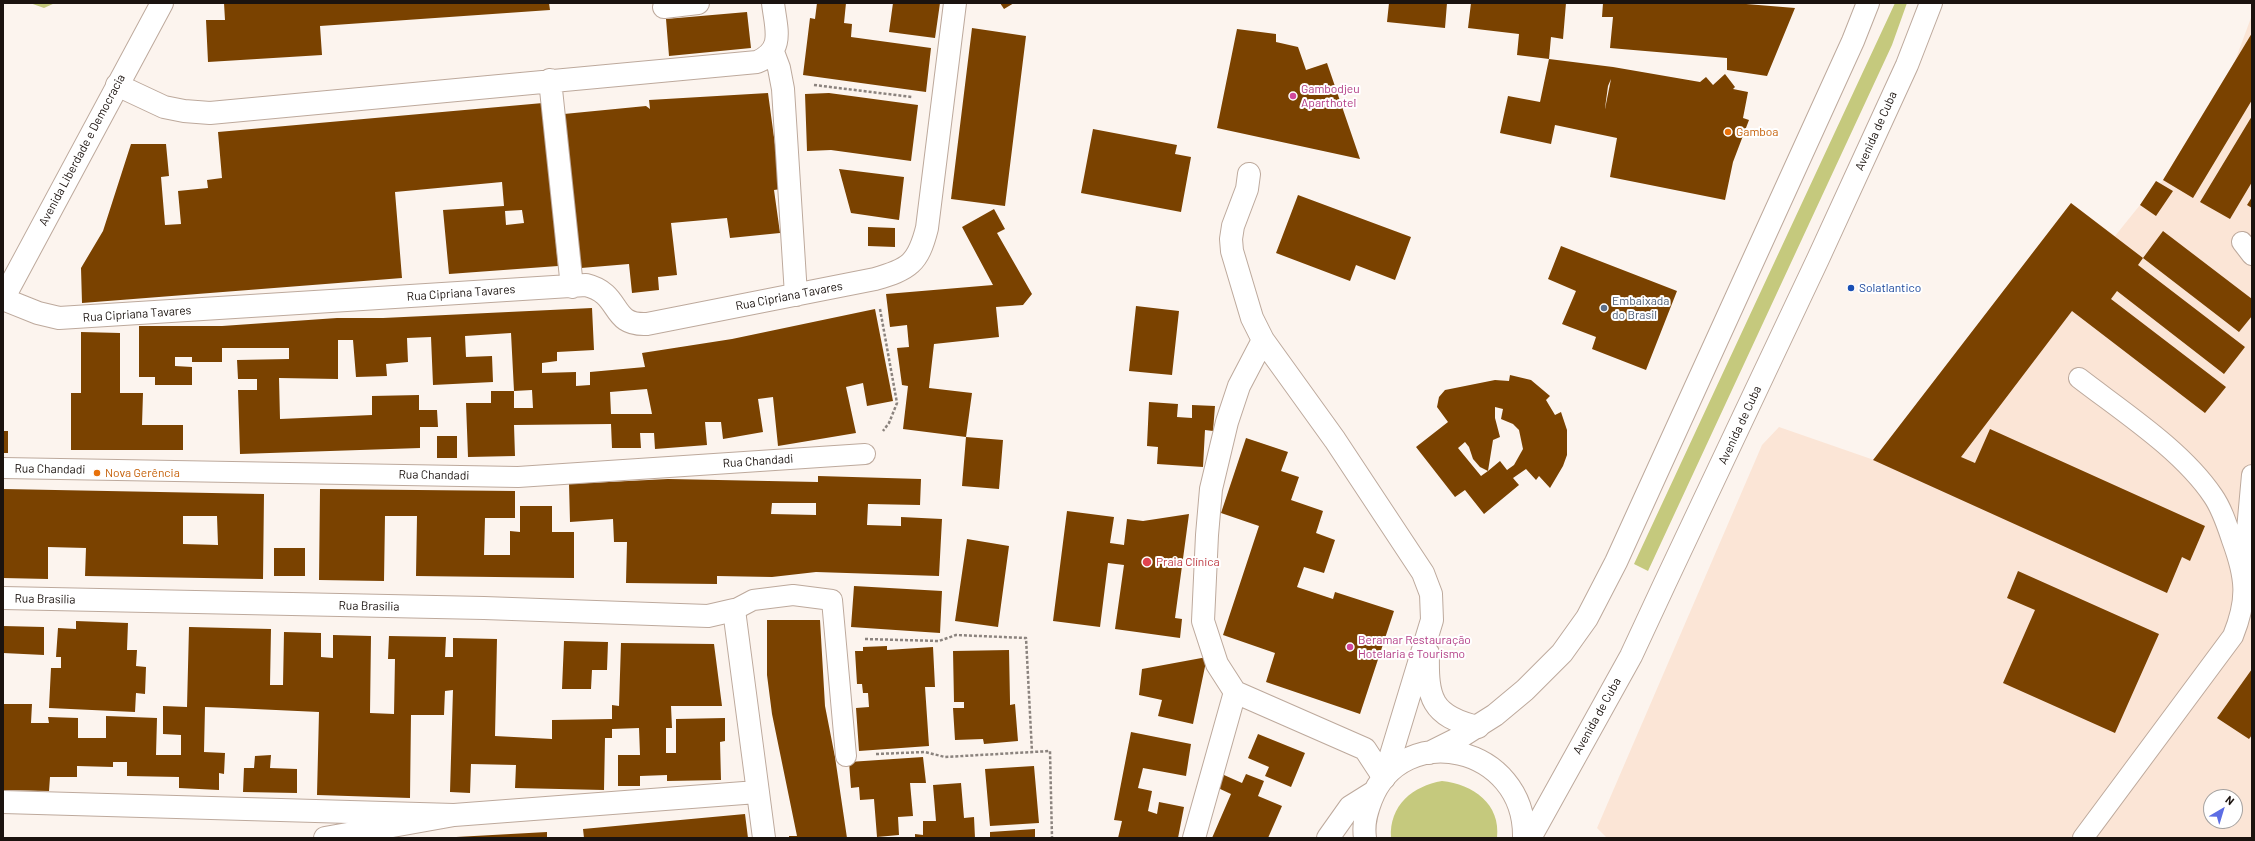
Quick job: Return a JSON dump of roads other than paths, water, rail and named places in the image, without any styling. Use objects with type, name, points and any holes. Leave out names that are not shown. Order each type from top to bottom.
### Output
[{"type":"street","name":"Avenida Liberdade e Democracia","points":[[3,299],[162,3]]},
{"type":"street","points":[[664,7],[698,3]]},
{"type":"street","points":[[117,85],[164,107],[184,111],[210,112],[756,62],[773,52],[777,44],[773,3]]},
{"type":"street","name":"Rua Cipriana Tavares","points":[[3,299],[38,313],[59,318],[586,286],[597,288],[607,295],[623,319],[634,325],[647,324],[796,295],[876,279],[900,272],[914,261],[922,246],[927,228],[956,3]]},
{"type":"street","points":[[1429,753],[1478,727],[1530,684],[1562,653],[1587,618],[1619,555],[1853,41],[1868,3]]},
{"type":"street","name":"Avenida de Cuba","points":[[1530,838],[1631,656],[1825,245],[1907,65],[1931,3]]},
{"type":"street","points":[[773,52],[782,81],[791,196],[796,295]]},
{"type":"street","points":[[550,80],[572,286]]},
{"type":"street","points":[[1249,174],[1247,189],[1233,226],[1231,238],[1232,251],[1252,318],[1263,340],[1335,440],[1423,573],[1431,594],[1432,620],[1428,637],[1413,678],[1379,785],[1366,813],[1365,838]]},
{"type":"street","points":[[1263,340],[1239,386],[1227,422],[1211,489],[1207,535],[1203,621],[1217,664],[1235,692],[1365,749],[1379,785]]},
{"type":"street","name":"Rua Brasilia","points":[[3,598],[484,608],[708,616],[734,610]]},
{"type":"street","points":[[734,610],[764,838]]},
{"type":"street","points":[[1428,637],[1427,679],[1430,693],[1438,708],[1450,719],[1478,727]]},
{"type":"street","points":[[1194,838],[1235,692]]},
{"type":"street","points":[[1328,838],[1350,807],[1379,785],[1398,766],[1414,757],[1429,753],[1455,752],[1469,755],[1494,769],[1504,779],[1518,802],[1522,814],[1524,838]]},
{"type":"street","points":[[325,838],[454,815],[757,792]]},
{"type":"street","points":[[3,802],[454,815]]},
{"type":"lane","points":[[2080,378],[2173,452],[2198,475],[2214,497],[2224,518],[2243,570]]},
{"type":"lane","name":"Rua Chandadi","points":[[3,468],[518,476],[865,454]]},
{"type":"lane","points":[[2083,838],[2233,636],[2242,615],[2243,570],[2252,475]]},
{"type":"lane","points":[[734,610],[753,600],[793,595],[832,600],[834,638],[846,756]]},
{"type":"place","name":"Gambodjeu Aparthotel","points":[[1293,96]]},
{"type":"place","name":"Gamboa","points":[[1728,132]]},
{"type":"place","name":"Solatlantico","points":[[1851,288]]},
{"type":"place","name":"Embaixada do Brasil","points":[[1604,308]]},
{"type":"place","name":"Nova Gerência","points":[[97,473]]},
{"type":"place","name":"Praia Clínica","points":[[1147,562]]},
{"type":"place","name":"Beramar Restauração Hotelaria e Tourismo","points":[[1350,647]]}]
